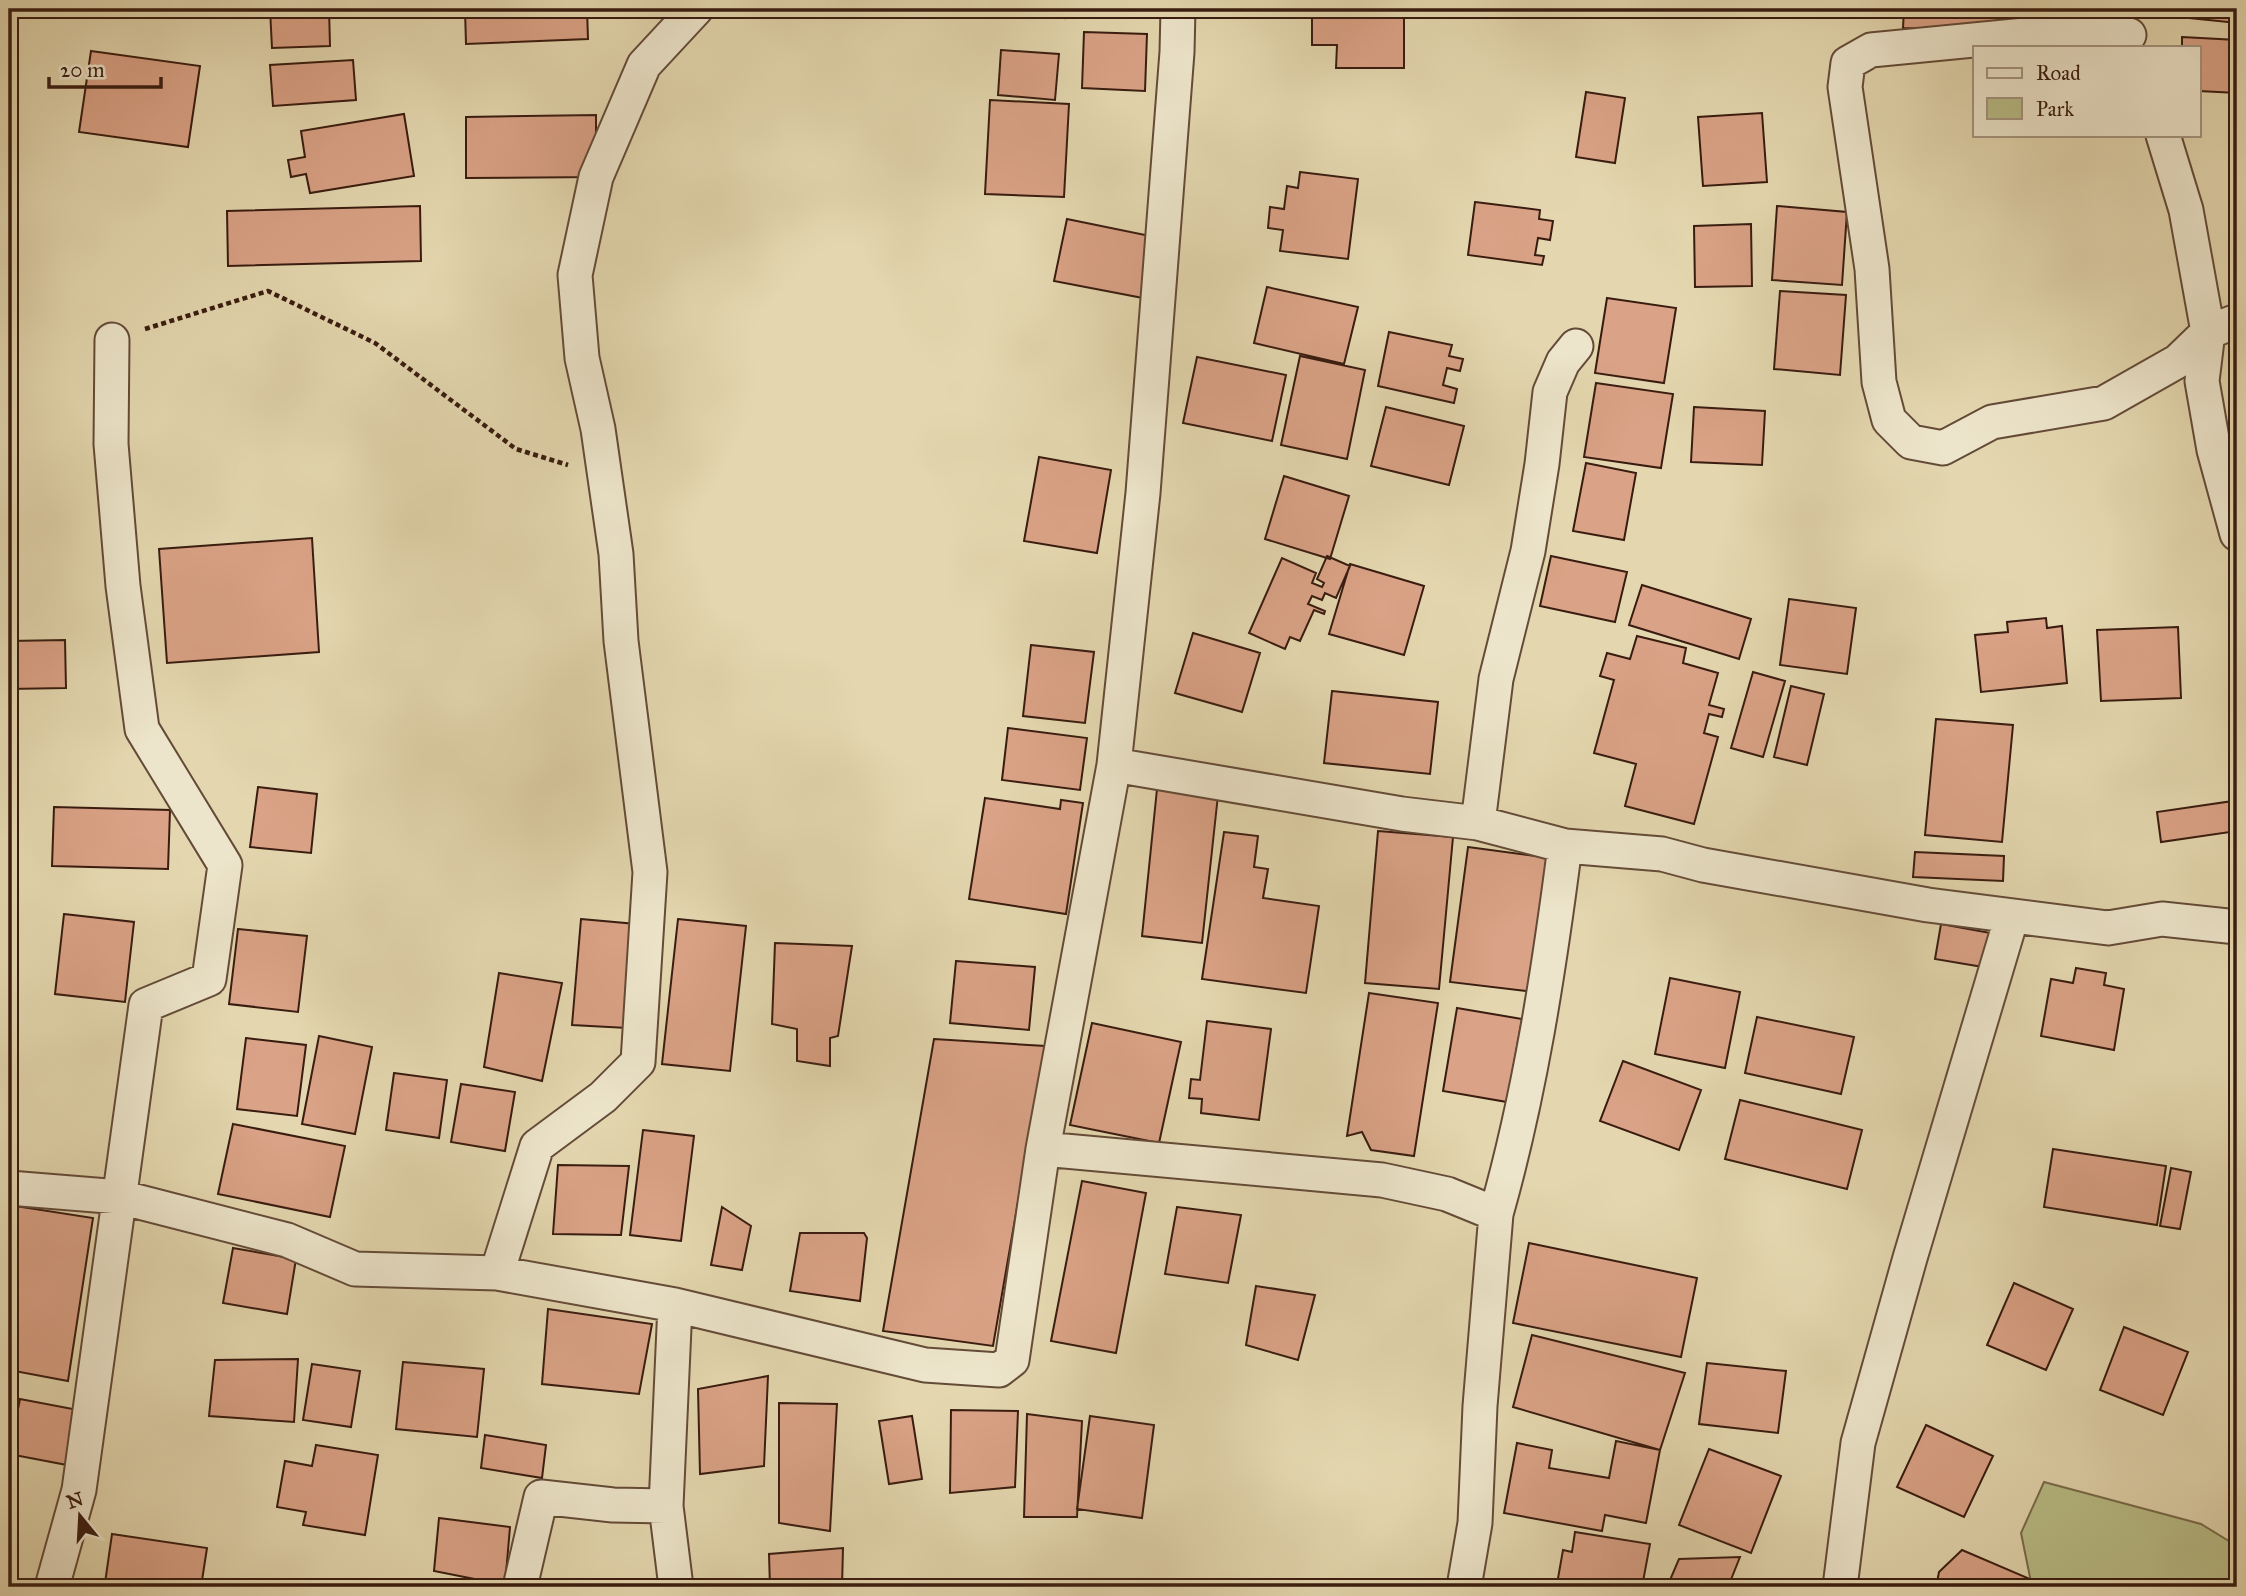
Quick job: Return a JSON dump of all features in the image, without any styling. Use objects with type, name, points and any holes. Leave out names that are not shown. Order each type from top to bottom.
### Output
[{"type":"street","points":[[497,1273],[537,1146],[603,1097],[638,1062],[650,873],[605,477],[582,358],[575,275],[596,177],[645,65],[696,9]]},
{"type":"street","points":[[9,1188],[120,1197],[287,1240],[355,1269],[497,1273],[675,1305],[925,1365],[999,1370],[1008,1366],[1012,1360],[1043,1149],[1114,765],[1143,493],[1177,52],[1178,9]]},
{"type":"street","points":[[2125,30],[2056,32],[1871,50],[1848,63],[1845,87],[1872,269],[1879,382],[1889,420],[1912,442],[1943,448],[1992,422],[2104,403],[2178,361],[2223,326]]},
{"type":"street","points":[[2163,136],[2223,326],[2202,381],[2214,450],[2237,534]]},
{"type":"street","points":[[52,1587],[79,1490],[146,1005],[209,979],[225,865],[142,729],[123,586],[111,444],[112,340]]},
{"type":"street","points":[[1478,823],[1496,679],[1528,551],[1550,392],[1563,362],[1576,346]]},
{"type":"street","points":[[1114,765],[1402,814],[1478,823],[1565,846],[1662,854],[1703,865],[1928,905],[2108,928],[2162,919],[2237,927]]},
{"type":"street","points":[[1464,1587],[1475,1523],[1480,1406],[1496,1214],[1510,1166],[1547,990],[1565,846]]},
{"type":"street","points":[[1840,1587],[1858,1443],[2012,916]]},
{"type":"street","points":[[1043,1149],[1382,1180],[1447,1194],[1496,1214]]},
{"type":"street","points":[[675,1305],[666,1506],[676,1587]]},
{"type":"street","points":[[520,1587],[541,1497],[613,1505],[666,1506]]},
{"type":"path","points":[[112,340],[268,291],[374,343],[516,449],[605,477]]},
{"type":"green space","points":[[2044,1482],[2201,1524],[2237,1546],[2237,1587],[2032,1587],[2021,1533]]},
{"type":"building","points":[[270,9],[329,9],[330,46],[272,48]]},
{"type":"building","points":[[465,9],[587,9],[588,39],[466,44]]},
{"type":"building","points":[[1000,9],[1066,9],[1065,18]]},
{"type":"building","points":[[1332,9],[1404,9],[1404,68],[1336,68],[1337,45],[1312,45],[1312,13],[1332,13]]},
{"type":"building","points":[[1904,9],[2007,9],[2006,32],[1903,28]]},
{"type":"building","points":[[2170,9],[2237,9],[2237,23],[2170,16]]},
{"type":"building","points":[[1084,32],[1147,34],[1145,91],[1082,88]]},
{"type":"building","points":[[2182,37],[2237,40],[2237,93],[2200,91],[2200,46],[2182,46]]},
{"type":"building","points":[[1001,50],[1059,54],[1055,100],[998,95]]},
{"type":"building","points":[[91,51],[200,66],[188,147],[79,132]]},
{"type":"building","points":[[353,60],[356,100],[273,106],[270,65]]},
{"type":"building","points":[[1586,92],[1625,98],[1615,163],[1576,157]]},
{"type":"building","points":[[990,100],[1069,104],[1064,197],[985,194]]},
{"type":"building","points":[[1762,113],[1767,182],[1703,186],[1698,117]]},
{"type":"building","points":[[404,114],[414,176],[310,193],[306,174],[291,177],[288,160],[305,157],[301,131]]},
{"type":"building","points":[[596,115],[596,177],[466,178],[466,117]]},
{"type":"building","points":[[1300,172],[1358,179],[1348,259],[1280,251],[1283,230],[1268,228],[1270,207],[1284,209],[1287,186],[1298,188]]},
{"type":"building","points":[[1475,202],[1540,210],[1539,219],[1553,221],[1550,240],[1538,238],[1535,255],[1544,256],[1542,265],[1468,255]]},
{"type":"building","points":[[420,206],[421,261],[228,266],[227,211]]},
{"type":"building","points":[[1777,206],[1847,212],[1842,285],[1772,280]]},
{"type":"building","points":[[1067,219],[1155,237],[1143,298],[1054,281]]},
{"type":"building","points":[[1751,224],[1752,286],[1695,287],[1694,226]]},
{"type":"building","points":[[1267,287],[1358,307],[1344,364],[1254,343]]},
{"type":"building","points":[[1780,291],[1846,295],[1840,375],[1774,369]]},
{"type":"building","points":[[1607,298],[1676,308],[1664,383],[1595,373]]},
{"type":"building","points":[[1389,332],[1452,345],[1449,356],[1463,359],[1460,371],[1447,368],[1443,385],[1457,389],[1454,403],[1378,386]]},
{"type":"building","points":[[1300,356],[1365,370],[1347,459],[1281,445]]},
{"type":"building","points":[[1197,357],[1286,375],[1272,441],[1183,423]]},
{"type":"building","points":[[1596,383],[1673,394],[1661,468],[1584,457]]},
{"type":"building","points":[[1386,407],[1464,426],[1449,485],[1371,466]]},
{"type":"building","points":[[1694,407],[1765,411],[1762,465],[1691,462]]},
{"type":"building","points":[[1039,457],[1111,470],[1097,553],[1024,541]]},
{"type":"building","points":[[1586,463],[1636,473],[1624,540],[1573,531]]},
{"type":"building","points":[[1284,476],[1349,496],[1330,559],[1265,539]]},
{"type":"building","points":[[312,538],[319,652],[167,663],[159,549]]},
{"type":"building","points":[[1327,556],[1350,566],[1336,598],[1325,593],[1322,600],[1312,596],[1308,604],[1325,611],[1324,614],[1314,610],[1300,641],[1290,637],[1285,649],[1249,633],[1282,558],[1316,573],[1312,583],[1322,587],[1324,583],[1317,579]]},
{"type":"building","points":[[1551,556],[1627,572],[1615,622],[1540,606]]},
{"type":"building","points":[[1350,564],[1424,586],[1404,655],[1329,634]]},
{"type":"building","points":[[1642,585],[1751,619],[1739,659],[1629,625]]},
{"type":"building","points":[[1789,599],[1856,608],[1847,674],[1780,665]]},
{"type":"building","points":[[2046,618],[2047,628],[2062,626],[2067,683],[1981,692],[1975,635],[2008,632],[2007,622]]},
{"type":"building","points":[[2178,627],[2181,698],[2101,701],[2097,630]]},
{"type":"building","points":[[1193,633],[1260,653],[1242,712],[1175,693]]},
{"type":"building","points":[[1637,636],[1686,648],[1683,663],[1718,673],[1709,705],[1724,709],[1722,717],[1709,714],[1704,733],[1718,737],[1694,824],[1625,806],[1636,764],[1594,753],[1614,680],[1600,676],[1607,653],[1630,659]]},
{"type":"building","points":[[65,640],[66,688],[9,689],[9,641]]},
{"type":"building","points":[[1031,645],[1094,652],[1085,723],[1023,716]]},
{"type":"building","points":[[1753,672],[1785,681],[1763,757],[1731,748]]},
{"type":"building","points":[[1791,686],[1824,694],[1807,765],[1774,757]]},
{"type":"building","points":[[1332,691],[1438,702],[1430,774],[1324,763]]},
{"type":"building","points":[[1936,719],[2013,725],[2002,842],[1925,835]]},
{"type":"building","points":[[1008,728],[1087,738],[1080,790],[1002,780]]},
{"type":"building","points":[[258,787],[317,794],[311,853],[250,847]]},
{"type":"building","points":[[1157,789],[1218,795],[1202,943],[1142,936]]},
{"type":"building","points":[[985,798],[1060,809],[1061,800],[1083,803],[1066,914],[969,899]]},
{"type":"building","points":[[2233,801],[2237,831],[2161,842],[2157,812]]},
{"type":"building","points":[[54,807],[170,810],[168,869],[52,866]]},
{"type":"building","points":[[1378,831],[1453,837],[1439,989],[1365,983]]},
{"type":"building","points":[[1224,832],[1258,836],[1254,867],[1268,869],[1263,898],[1319,906],[1306,993],[1202,979]]},
{"type":"building","points":[[1468,847],[1551,858],[1534,992],[1450,982]]},
{"type":"building","points":[[1915,852],[2004,856],[2003,881],[1913,877]]},
{"type":"building","points":[[64,914],[134,922],[125,1002],[55,994]]},
{"type":"building","points":[[581,919],[636,924],[627,1028],[572,1025]]},
{"type":"building","points":[[678,919],[746,926],[730,1071],[662,1064]]},
{"type":"building","points":[[1941,924],[1996,934],[1989,968],[1935,959]]},
{"type":"building","points":[[238,929],[307,936],[298,1012],[229,1004]]},
{"type":"building","points":[[775,943],[852,946],[838,1036],[830,1038],[830,1066],[797,1061],[797,1029],[772,1024]]},
{"type":"building","points":[[956,961],[1035,967],[1029,1030],[950,1023]]},
{"type":"building","points":[[2076,968],[2106,973],[2104,985],[2124,989],[2114,1050],[2041,1036],[2051,979],[2073,983]]},
{"type":"building","points":[[499,973],[562,983],[542,1081],[484,1067]]},
{"type":"building","points":[[1670,978],[1740,992],[1725,1068],[1655,1054]]},
{"type":"building","points":[[1369,993],[1438,1003],[1414,1156],[1371,1150],[1362,1132],[1347,1136]]},
{"type":"building","points":[[1457,1008],[1522,1019],[1507,1102],[1443,1091]]},
{"type":"building","points":[[1757,1017],[1854,1037],[1841,1094],[1745,1073]]},
{"type":"building","points":[[1207,1021],[1271,1029],[1259,1120],[1201,1113],[1202,1099],[1189,1098],[1191,1079],[1200,1080]]},
{"type":"building","points":[[1092,1023],[1181,1042],[1159,1143],[1070,1125]]},
{"type":"building","points":[[319,1036],[372,1047],[355,1134],[302,1124]]},
{"type":"building","points":[[246,1038],[306,1045],[297,1116],[237,1109]]},
{"type":"building","points":[[934,1039],[1045,1046],[993,1346],[883,1331]]},
{"type":"building","points":[[1623,1061],[1701,1090],[1679,1150],[1600,1121]]},
{"type":"building","points":[[394,1073],[447,1080],[439,1138],[386,1130]]},
{"type":"building","points":[[461,1084],[515,1092],[505,1151],[451,1142]]},
{"type":"building","points":[[1740,1100],[1862,1130],[1847,1189],[1725,1159]]},
{"type":"building","points":[[233,1124],[345,1146],[330,1217],[218,1194]]},
{"type":"building","points":[[643,1130],[694,1136],[681,1241],[630,1235]]},
{"type":"building","points":[[2053,1149],[2166,1166],[2157,1225],[2044,1207]]},
{"type":"building","points":[[558,1165],[629,1166],[621,1235],[553,1234]]},
{"type":"building","points":[[2171,1168],[2191,1172],[2180,1229],[2160,1226]]},
{"type":"building","points":[[1082,1181],[1146,1193],[1116,1353],[1051,1341]]},
{"type":"building","points":[[9,1205],[93,1218],[68,1381],[9,1370]]},
{"type":"building","points":[[722,1207],[751,1226],[742,1270],[711,1265]]},
{"type":"building","points":[[1177,1207],[1241,1215],[1228,1283],[1165,1274]]},
{"type":"building","points":[[800,1233],[864,1233],[867,1238],[860,1301],[790,1291]]},
{"type":"building","points":[[1529,1243],[1697,1278],[1681,1357],[1513,1323]]},
{"type":"building","points":[[233,1248],[296,1259],[287,1314],[223,1303]]},
{"type":"building","points":[[2014,1283],[2073,1309],[2046,1370],[1987,1345]]},
{"type":"building","points":[[1256,1286],[1315,1295],[1298,1360],[1246,1345]]},
{"type":"building","points":[[548,1309],[652,1324],[639,1394],[542,1384]]},
{"type":"building","points":[[2124,1327],[2188,1352],[2163,1415],[2100,1390]]},
{"type":"building","points":[[1532,1335],[1685,1373],[1660,1450],[1513,1407]]},
{"type":"building","points":[[298,1359],[294,1422],[209,1416],[215,1360]]},
{"type":"building","points":[[403,1362],[484,1369],[477,1437],[396,1429]]},
{"type":"building","points":[[1707,1363],[1786,1371],[1778,1433],[1699,1424]]},
{"type":"building","points":[[312,1364],[360,1371],[351,1427],[303,1420]]},
{"type":"building","points":[[768,1376],[764,1466],[700,1474],[698,1389]]},
{"type":"building","points":[[20,1399],[78,1410],[67,1465],[9,1454]]},
{"type":"building","points":[[779,1403],[837,1404],[830,1531],[779,1523]]},
{"type":"building","points":[[951,1410],[1018,1411],[1015,1487],[950,1493]]},
{"type":"building","points":[[1027,1414],[1082,1421],[1077,1517],[1024,1517]]},
{"type":"building","points":[[912,1416],[922,1479],[889,1484],[879,1421]]},
{"type":"building","points":[[1090,1416],[1154,1425],[1142,1518],[1077,1509]]},
{"type":"building","points":[[1926,1425],[1993,1456],[1964,1517],[1897,1487]]},
{"type":"building","points":[[485,1435],[546,1445],[542,1478],[481,1468]]},
{"type":"building","points":[[1616,1441],[1660,1450],[1646,1523],[1605,1515],[1602,1531],[1504,1513],[1517,1443],[1552,1450],[1549,1468],[1609,1478]]},
{"type":"building","points":[[316,1445],[378,1455],[365,1535],[303,1525],[306,1512],[277,1507],[285,1461],[312,1466]]},
{"type":"building","points":[[1709,1449],[1781,1476],[1751,1553],[1679,1525]]},
{"type":"building","points":[[439,1518],[510,1527],[505,1585],[434,1571]]},
{"type":"building","points":[[1575,1532],[1650,1544],[1642,1587],[1566,1587],[1557,1584],[1563,1550],[1572,1552]]},
{"type":"building","points":[[112,1534],[207,1548],[201,1587],[133,1587],[105,1583]]},
{"type":"building","points":[[843,1548],[842,1587],[770,1587],[769,1554]]},
{"type":"building","points":[[1962,1550],[2030,1579],[2029,1587],[1936,1587],[1939,1572]]},
{"type":"building","points":[[1740,1557],[1728,1587],[1667,1587],[1679,1559]]}]
